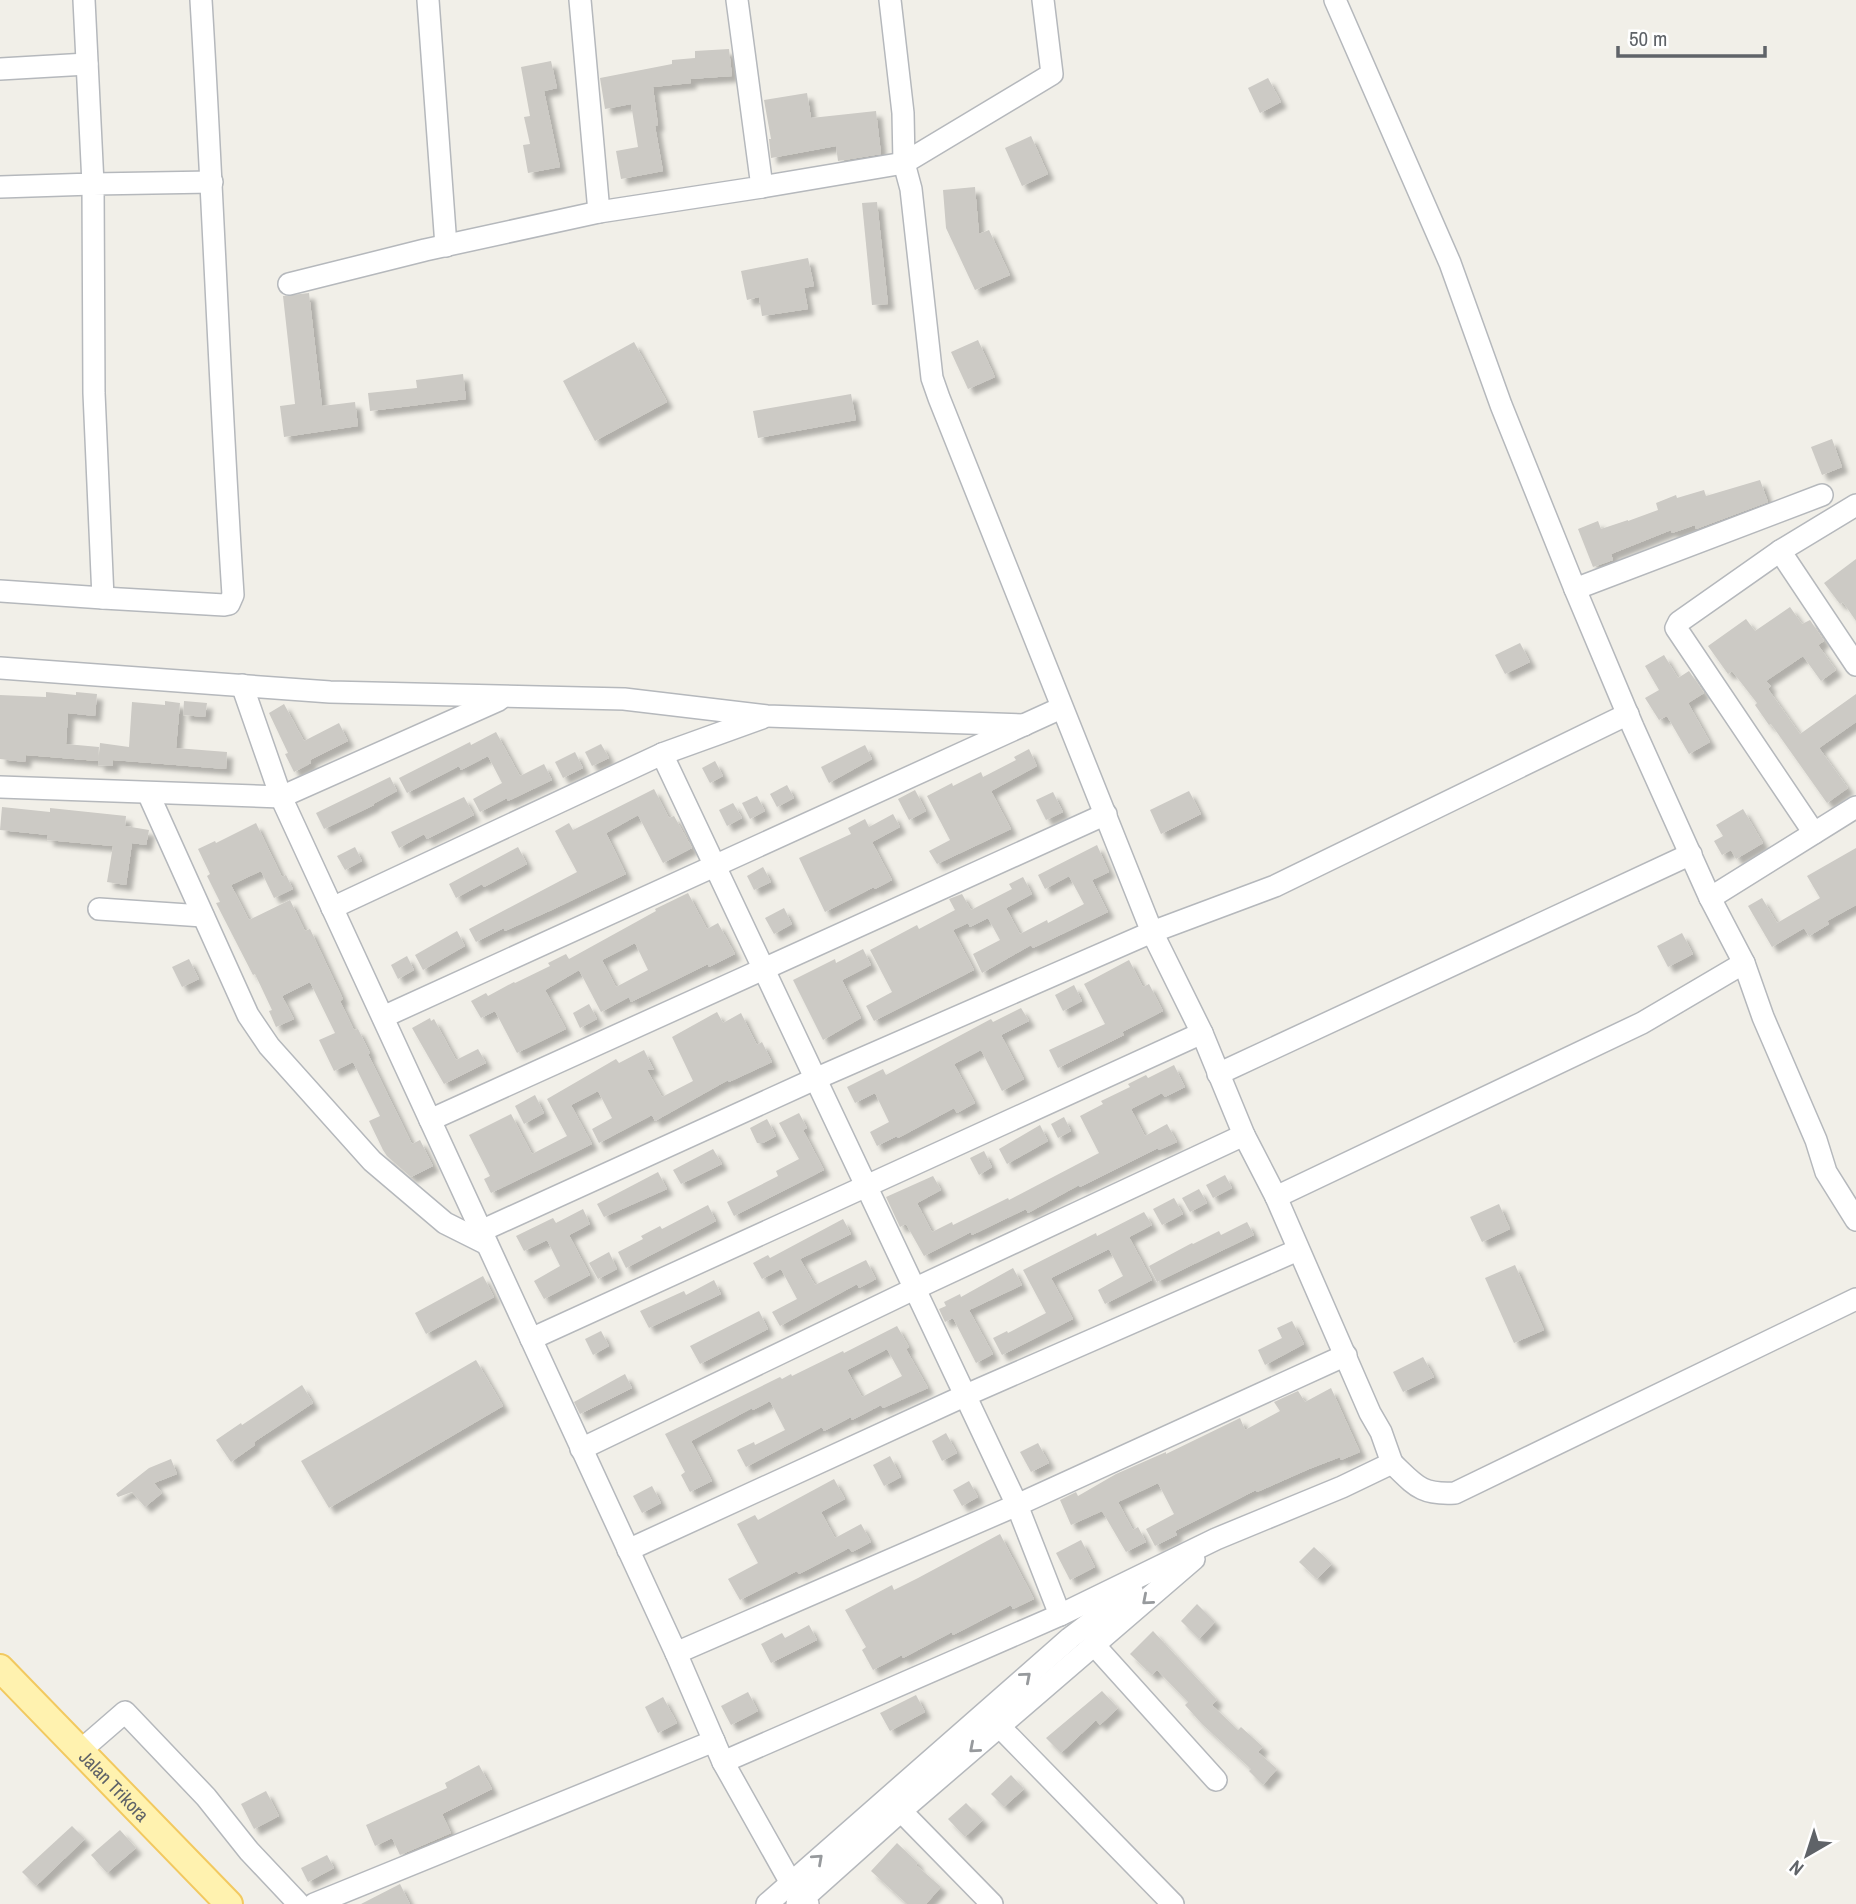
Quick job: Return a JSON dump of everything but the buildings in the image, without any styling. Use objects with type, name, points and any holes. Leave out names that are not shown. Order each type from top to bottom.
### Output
[{"type":"main road","name":"Jalan Trikora","points":[[0,1668],[229,1904]]},
{"type":"street","points":[[84,0],[93,184],[94,393],[103,598]]},
{"type":"street","points":[[0,591],[224,605],[231,600],[201,0]]},
{"type":"street","points":[[428,0],[446,246]]},
{"type":"street","points":[[580,0],[599,212]]},
{"type":"street","points":[[737,0],[762,187]]},
{"type":"street","points":[[890,0],[903,113],[904,163],[911,189],[932,378],[1152,932],[1202,1033],[1244,1135],[1276,1197],[1370,1413],[1381,1432],[1392,1463],[1411,1482],[1426,1492],[1455,1493],[1856,1299]]},
{"type":"street","points":[[289,284],[599,212],[904,163],[1052,74],[1043,0]]},
{"type":"street","points":[[1335,0],[1450,263],[1501,405],[1628,714],[1710,898],[1744,963],[1763,1017],[1816,1140],[1826,1172],[1856,1220]]},
{"type":"street","points":[[0,69],[87,64]]},
{"type":"street","points":[[0,187],[212,182]]},
{"type":"street","points":[[1575,589],[1822,495]]},
{"type":"street","points":[[1814,833],[1676,628],[1679,622],[1780,551],[1856,505]]},
{"type":"street","points":[[1780,551],[1856,665]]},
{"type":"street","points":[[0,668],[330,692],[624,699],[767,716],[1024,725]]},
{"type":"street","points":[[242,685],[281,797],[676,1653],[723,1762],[800,1897]]},
{"type":"street","points":[[0,787],[281,797],[506,697]]},
{"type":"street","points":[[383,1017],[1061,708]]},
{"type":"street","points":[[148,793],[248,1015],[269,1046],[372,1161],[445,1223],[484,1237],[815,1079],[1152,932],[1275,886],[1628,714]]},
{"type":"street","points":[[332,908],[662,754],[767,716]]},
{"type":"street","points":[[662,754],[1017,1505],[1060,1615]]},
{"type":"street","points":[[1710,898],[1856,807]]},
{"type":"street","points":[[430,1120],[1106,814]]},
{"type":"street","points":[[1218,1074],[1690,854]]},
{"type":"street","points":[[99,909],[204,916]]},
{"type":"street","points":[[1276,1197],[1642,1023],[1744,963]]},
{"type":"street","points":[[530,1339],[1202,1033]]},
{"type":"street","points":[[581,1449],[1244,1135]]},
{"type":"street","points":[[628,1550],[964,1396],[1298,1250]]},
{"type":"street","points":[[676,1653],[1017,1505],[1346,1355]]},
{"type":"street","points":[[723,1762],[1060,1615],[1216,1539],[1342,1488],[1392,1463]]},
{"type":"street","points":[[767,1904],[800,1897],[1095,1646],[1216,1539]]},
{"type":"street","points":[[800,1897],[1070,1638],[1167,1564]]},
{"type":"street","points":[[1095,1646],[1216,1780]]},
{"type":"street","points":[[80,1751],[125,1712],[206,1797],[250,1851],[299,1904]]},
{"type":"street","points":[[999,1726],[1173,1904]]},
{"type":"street","points":[[314,1904],[714,1741]]},
{"type":"street","points":[[901,1811],[992,1904]]}]
